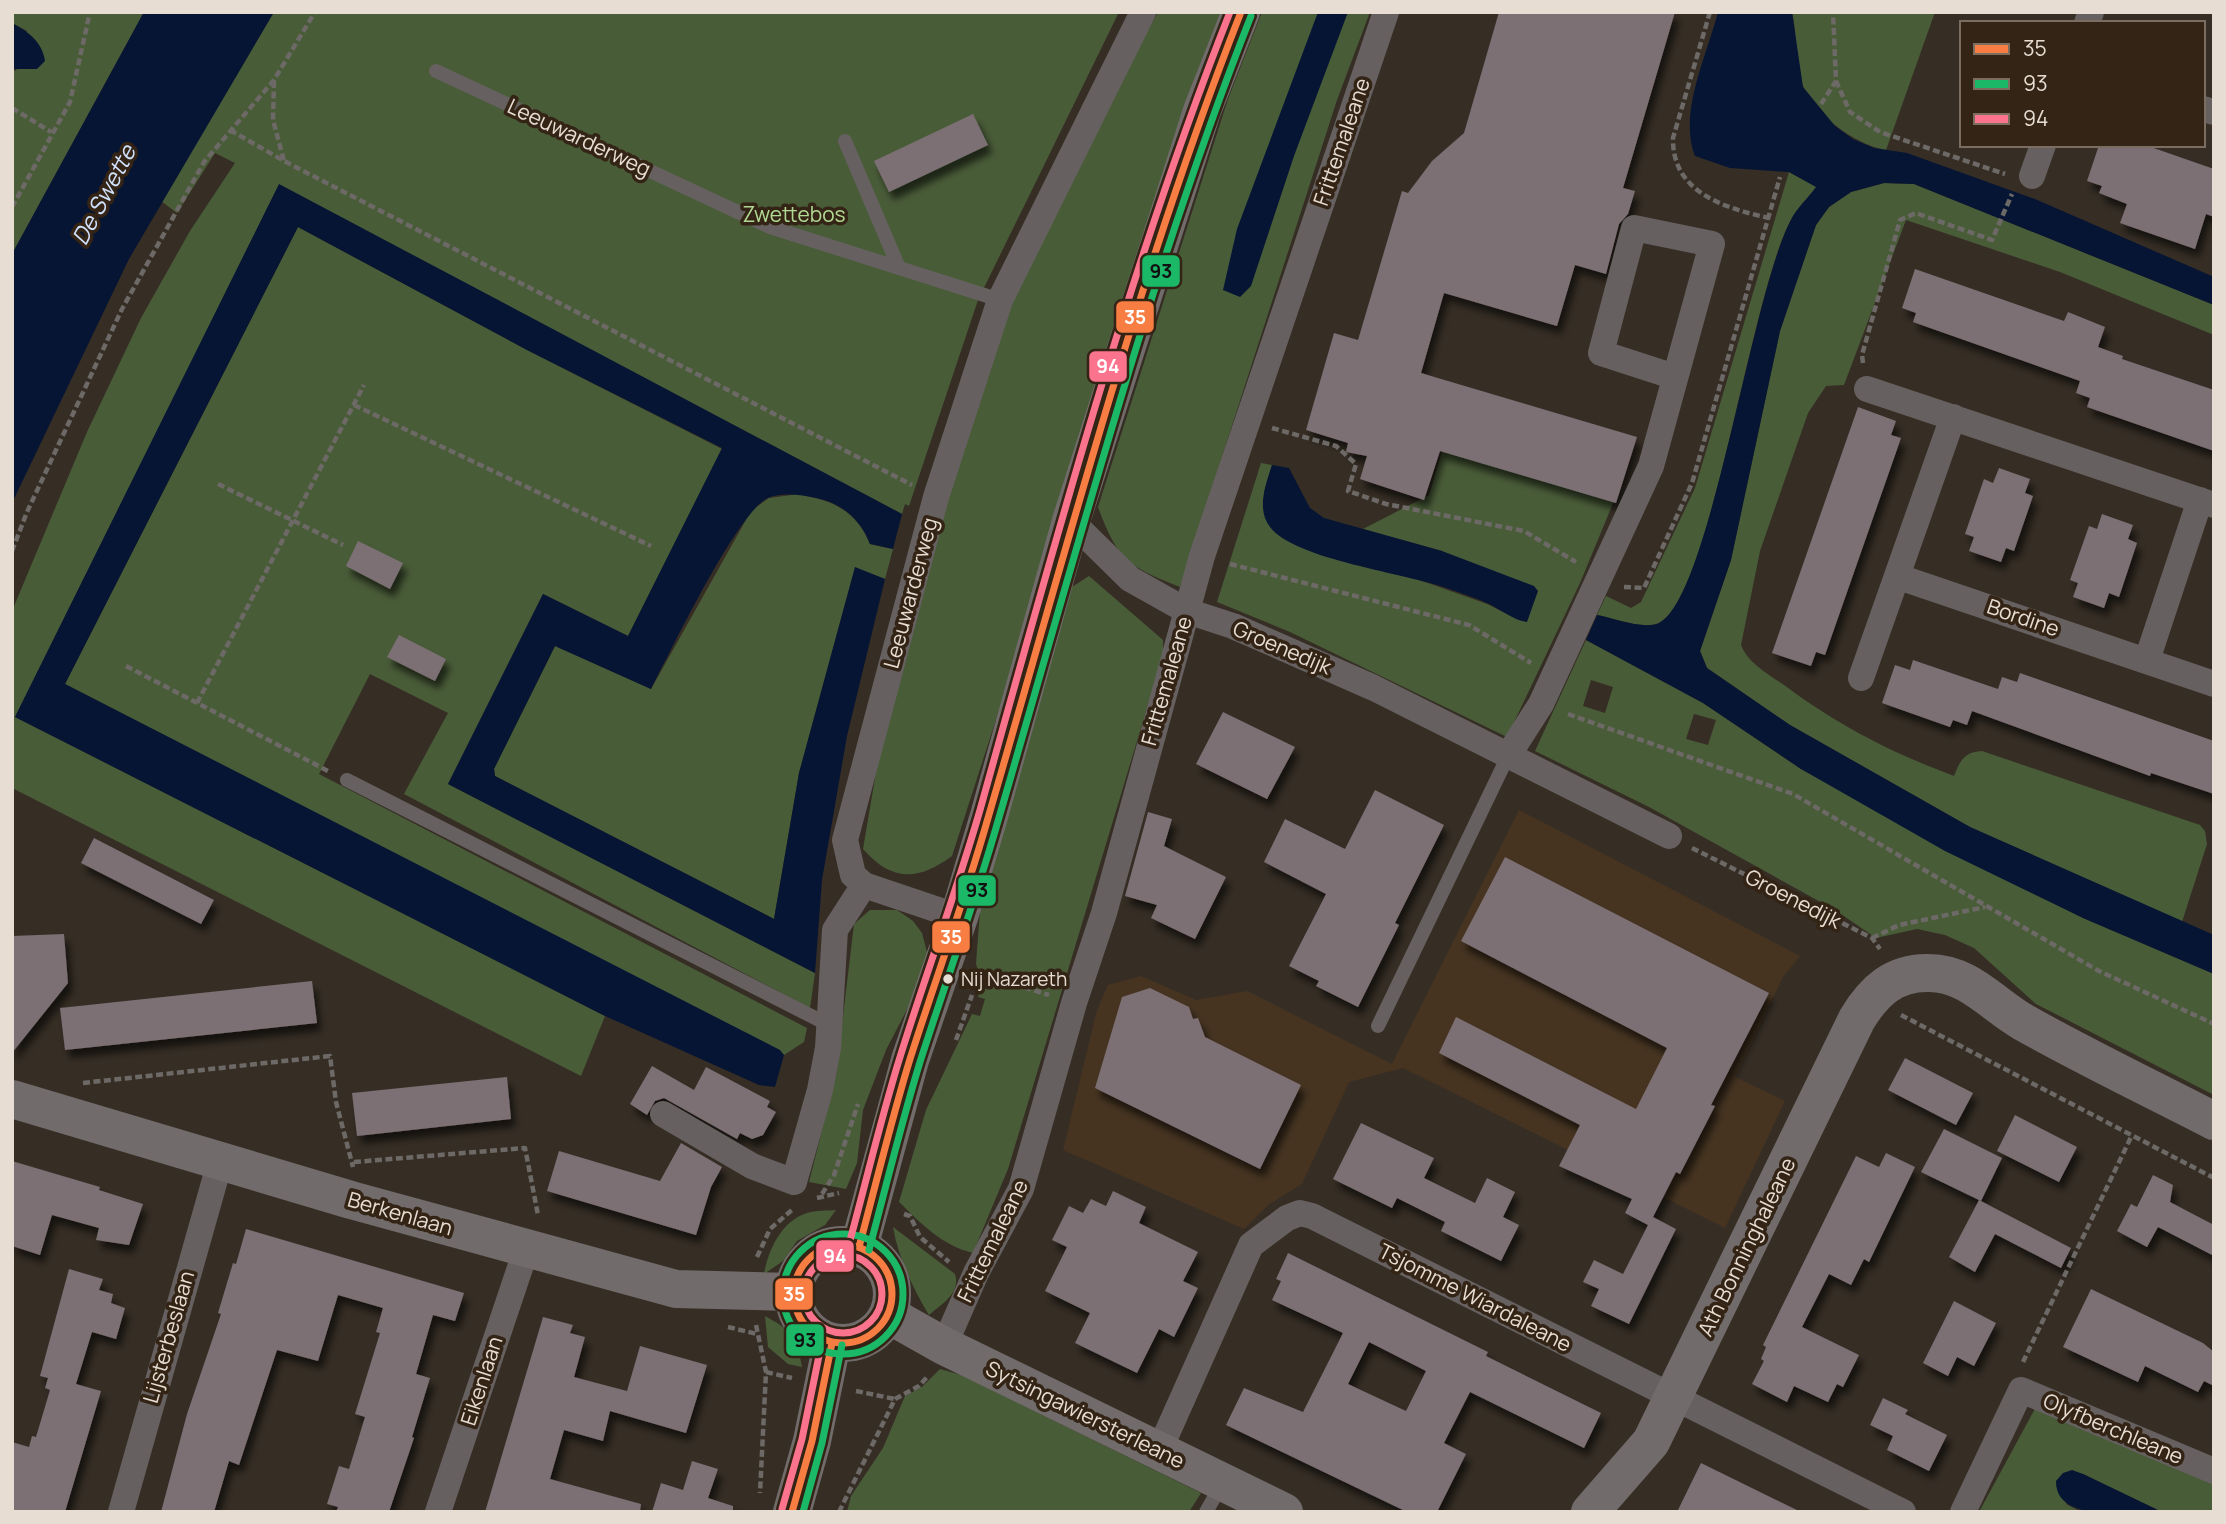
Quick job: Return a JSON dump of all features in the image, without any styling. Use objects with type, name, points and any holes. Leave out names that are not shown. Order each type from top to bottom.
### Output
[{"type":"main road","points":[[859,1247],[910,1060],[959,917],[1070,521],[1202,111],[1241,12]]},
{"type":"main road","points":[[1891,982],[1931,972],[1959,979],[2020,1020],[2214,1121]]},
{"type":"main road","name":"Ath Bonninghaleane","points":[[1590,1512],[1651,1442],[1857,1019],[1878,989],[1891,982]]},
{"type":"main road","name":"Berkenlaan","points":[[12,1099],[220,1163],[526,1250],[676,1289],[793,1292]]},
{"type":"main road","points":[[836,1245],[859,1247],[877,1258],[889,1274],[893,1295],[889,1315],[878,1330],[863,1340],[846,1344],[832,1343],[809,1331],[797,1313],[793,1292],[800,1270],[815,1253],[836,1245]]},
{"type":"main road","name":"Sytsingawiersterleane","points":[[889,1315],[944,1346],[1159,1451],[1214,1497],[1284,1512]]},
{"type":"main road","points":[[776,1503],[812,1441],[832,1343]]},
{"type":"street","name":"Leeuwarderweg","points":[[864,886],[853,875],[845,841],[936,497],[1000,300],[1143,12]]},
{"type":"street","name":"Frittemaleane","points":[[944,1346],[976,1273],[1021,1189],[1074,1003],[1104,913],[1202,556],[1386,12]]},
{"type":"street","points":[[2021,181],[2042,147]]},
{"type":"street","points":[[1509,754],[1541,704],[1651,466],[1712,244],[1634,228],[1601,353],[1675,377]]},
{"type":"street","points":[[1867,389],[2207,503],[2147,660]]},
{"type":"street","points":[[1861,678],[1899,577],[1953,417]]},
{"type":"street","name":"Groenedijk","points":[[1070,521],[1130,579],[1187,611],[1233,626],[1374,688],[1669,836]]},
{"type":"street","name":"Bordine","points":[[1899,577],[2214,684]]},
{"type":"street","points":[[663,1114],[752,1166],[794,1182],[820,1090],[829,1025],[835,930],[864,886],[959,917]]},
{"type":"street","name":"Lijsterbeslaan","points":[[121,1512],[220,1163]]},
{"type":"street","name":"Tsjomme Wiardaleane","points":[[1159,1451],[1251,1245],[1287,1217],[1300,1213],[1312,1216],[1903,1512]]},
{"type":"street","name":"Eikenlaan","points":[[439,1512],[526,1250]]},
{"type":"street","name":"Olyfberchleane","points":[[1962,1512],[2021,1390],[2214,1471]]},
{"type":"lane","name":"Leeuwarderweg","points":[[436,71],[770,227],[1000,300]]},
{"type":"lane","points":[[845,141],[900,268]]},
{"type":"lane","points":[[1378,1026],[1509,754]]},
{"type":"lane","points":[[346,780],[829,1025]]},
{"type":"path","points":[[12,206],[70,102],[90,12]]},
{"type":"path","points":[[12,551],[27,512],[122,309],[204,162],[274,80],[315,12]]},
{"type":"path","points":[[1710,12],[1674,138],[1673,155],[1678,168],[1694,187],[1713,200],[1730,209],[1769,218]]},
{"type":"path","points":[[1833,12],[1836,81],[1850,112],[1880,132],[2021,181],[1992,240],[1916,213],[1900,220],[1862,355],[1867,389]]},
{"type":"path","points":[[274,80],[273,120],[284,161]]},
{"type":"path","points":[[1821,104],[1836,81]]},
{"type":"path","points":[[12,108],[51,132]]},
{"type":"path","points":[[230,130],[284,161],[936,497]]},
{"type":"path","points":[[1247,422],[1336,446],[1356,464],[1348,491],[1386,504],[1524,531],[1600,576],[1630,590],[1644,588],[1692,483],[1780,177]]},
{"type":"path","points":[[197,703],[364,385]]},
{"type":"path","points":[[354,405],[652,547]]},
{"type":"path","points":[[218,484],[343,545]]},
{"type":"path","points":[[1202,556],[1312,587],[1469,625],[1498,640],[1552,678]]},
{"type":"path","points":[[126,666],[346,780]]},
{"type":"path","points":[[1541,704],[1793,794],[2099,971],[2214,1024]]},
{"type":"path","name":"Groenedijk","points":[[1669,836],[1872,939],[1891,982]]},
{"type":"path","points":[[1872,939],[1899,925],[1985,907]]},
{"type":"path","points":[[951,1050],[964,1026],[978,973],[1074,1003]]},
{"type":"path","points":[[1891,982],[2132,1135],[2214,1178]]},
{"type":"path","points":[[77,1084],[330,1056],[336,1102],[354,1162],[351,1200]]},
{"type":"path","points":[[820,1090],[858,1104]]},
{"type":"path","points":[[820,1197],[834,1175],[862,1094]]},
{"type":"path","points":[[2021,1390],[2022,1363],[2132,1135]]},
{"type":"path","points":[[354,1162],[525,1148],[541,1228],[526,1250]]},
{"type":"path","points":[[776,1503],[766,1372],[754,1314],[757,1259],[770,1229],[796,1206]]},
{"type":"path","points":[[839,1512],[895,1399],[919,1386],[932,1371],[944,1346]]},
{"type":"shaded area","points":[[1519,810],[1800,956],[1783,977],[1735,1077],[1785,1101],[1725,1228],[1403,1068],[1349,1082],[1302,1184],[1268,1205],[1244,1229],[1063,1150],[1097,1010],[1108,985],[1141,976],[1196,1000],[1247,991],[1392,1064]]},
{"type":"green space","points":[[12,12],[144,12],[12,254],[12,69],[16,71],[27,31],[12,23]]},
{"type":"green space","name":"Zwettebos","points":[[274,12],[1119,12],[978,300],[909,506],[905,504],[902,514],[279,185],[15,717],[605,1016],[581,1076],[12,788],[12,611],[87,432],[141,318],[190,231],[235,163],[215,153],[177,213],[161,201]]},
{"type":"green space","points":[[1158,12],[1224,12],[952,856],[928,870],[906,874],[895,872],[884,868],[863,849],[881,743],[927,554],[1007,311],[1114,91]]},
{"type":"green space","points":[[1262,12],[1370,12],[1337,100],[1180,587],[1136,567],[1127,559],[1112,539],[1098,507],[1228,99]]},
{"type":"green space","points":[[1792,12],[1935,12],[1886,150],[1845,132],[1810,99],[1799,73]]},
{"type":"green space","points":[[1789,172],[1817,187],[1793,216],[1777,253],[1714,501],[1696,558],[1678,601],[1659,623],[1653,625],[1597,615],[1606,596],[1631,608],[1641,602],[1695,488]]},
{"type":"green space","points":[[1884,183],[1914,184],[2214,305],[2214,335],[2060,272],[1906,220],[1844,385],[1826,386],[1808,413],[1760,551],[1741,645],[1759,668],[1825,713],[1866,737],[1931,767],[1954,776],[1964,758],[1971,753],[1982,751],[2200,825],[2205,831],[2207,844],[2182,922],[1970,827],[1790,725],[1707,668],[1700,651],[1731,560],[1780,331],[1816,225],[1829,207],[1851,192]]},
{"type":"green space","points":[[298,227],[527,350],[722,449],[628,636],[543,594],[448,784],[815,973],[810,1008],[404,794],[448,713],[370,674],[319,774],[807,1028],[804,1042],[784,1055],[65,684]]},
{"type":"green space","points":[[1448,432],[1621,484],[1580,583],[1507,737],[1290,632],[1217,602],[1261,463],[1272,465],[1264,492],[1408,576],[1487,604],[1521,621],[1442,551],[1363,529],[1429,495]]},
{"type":"green space","points":[[799,494],[842,509],[858,523],[870,544],[893,549],[885,579],[855,568],[799,773],[774,919],[495,776],[494,769],[555,646],[651,689],[751,511],[769,498]]},
{"type":"green space","points":[[1089,576],[1163,640],[1163,655],[1008,1169],[973,1253],[942,1239],[899,1202],[926,1110],[972,1014],[980,1016],[985,999],[978,997],[982,981],[976,964],[980,911],[1072,587]]},
{"type":"green space","points":[[1586,640],[1703,703],[1801,769],[2083,918],[2214,974],[2214,1095],[2036,1004],[1974,948],[1945,935],[1917,929],[1876,938],[1835,910],[1649,807],[1535,751]],"holes":[[[1591,680],[1613,687],[1605,713],[1583,706]],[[1694,714],[1716,720],[1708,745],[1686,739]]]},
{"type":"green space","points":[[870,910],[897,910],[913,921],[922,933],[928,956],[926,973],[886,1050],[863,1110],[857,1163],[846,1189],[809,1182],[836,1075],[854,924]]},
{"type":"green space","points":[[836,1210],[825,1225],[797,1241],[783,1261],[764,1274],[777,1238],[790,1223],[807,1213]]},
{"type":"green space","points":[[893,1227],[955,1274],[953,1292],[929,1315],[898,1250]]},
{"type":"green space","points":[[765,1316],[787,1331],[795,1341],[802,1367],[788,1364],[768,1347]]},
{"type":"green space","points":[[940,1369],[961,1375],[1201,1493],[1189,1512],[847,1512],[851,1496],[883,1448],[905,1396],[922,1387]]},
{"type":"green space","points":[[2043,1394],[2214,1474],[2214,1512],[2162,1512],[2083,1474],[2066,1504],[2081,1512],[1979,1512]]},
{"type":"water","name":"De Swette","points":[[144,12],[274,12],[129,259],[12,503],[12,254]]},
{"type":"water","points":[[1318,12],[1348,12],[1294,156],[1251,286],[1240,297],[1223,290],[1237,229]]},
{"type":"water","points":[[1718,12],[1792,12],[1803,87],[1835,126],[1853,139],[1874,148],[1907,153],[2035,199],[2214,277],[2214,305],[1914,184],[1884,183],[1851,192],[1829,207],[1816,225],[1780,331],[1731,560],[1700,651],[1707,668],[1790,725],[1970,827],[2214,935],[2214,974],[2083,918],[1945,851],[1801,769],[1703,703],[1586,640],[1597,615],[1653,625],[1659,623],[1678,601],[1696,558],[1713,502],[1778,253],[1793,216],[1816,187],[1789,172],[1730,168],[1695,156],[1691,140],[1692,103]]},
{"type":"water","points":[[12,23],[29,34],[41,48],[45,61],[37,69],[12,69]]},
{"type":"water","points":[[279,184],[902,514],[893,549],[870,544],[856,520],[842,508],[825,500],[798,495],[768,498],[755,509],[722,555],[651,689],[555,646],[494,769],[495,776],[774,919],[799,773],[855,567],[885,579],[847,736],[822,880],[815,973],[448,784],[543,594],[628,636],[722,448],[527,350],[298,227],[65,684],[780,1050],[784,1055],[775,1087],[759,1085],[605,1016],[15,717]]},
{"type":"water","points":[[1272,465],[1289,468],[1310,508],[1324,518],[1442,551],[1534,586],[1538,591],[1527,622],[1449,589],[1327,557],[1283,538],[1270,527],[1264,512],[1264,496]]},
{"type":"water","points":[[2072,1470],[2162,1512],[2098,1513],[2068,1504],[2059,1495],[2056,1481],[2063,1473]]},
{"type":"building","points":[[1499,12],[1675,12],[1623,188],[1635,191],[1628,214],[1619,224],[1606,274],[1575,265],[1557,326],[1444,293],[1421,373],[1637,437],[1616,503],[1440,451],[1424,500],[1360,479],[1367,456],[1346,452],[1348,443],[1306,430],[1334,333],[1358,340],[1402,191],[1408,193],[1432,161],[1464,133]]},
{"type":"building","points":[[973,114],[988,145],[889,192],[874,161]]},
{"type":"building","points":[[2098,147],[2151,147],[2214,169],[2214,217],[2206,214],[2195,249],[2120,223],[2127,204],[2099,193],[2102,186],[2087,181]]},
{"type":"building","points":[[1915,269],[2064,321],[2068,312],[2105,327],[2098,347],[2123,356],[2122,359],[2214,390],[2214,451],[2087,407],[2090,398],[2076,393],[2080,381],[1913,322],[1916,313],[1902,308]]},
{"type":"building","points":[[1858,407],[1896,421],[1891,435],[1901,438],[1825,655],[1816,652],[1811,666],[1772,653]]},
{"type":"building","points":[[1999,468],[2030,479],[2025,493],[2033,496],[2014,551],[2006,548],[2001,562],[1969,551],[1974,537],[1965,534],[1984,479],[1993,483]]},
{"type":"building","points":[[2102,514],[2133,525],[2128,539],[2137,543],[2119,597],[2109,593],[2104,608],[2073,597],[2078,583],[2070,580],[2089,526],[2097,529]]},
{"type":"building","points":[[358,541],[403,563],[390,589],[346,566]]},
{"type":"building","points":[[399,635],[446,659],[435,681],[387,657]]},
{"type":"building","points":[[1913,660],[1998,689],[2002,677],[2017,682],[2020,673],[2214,741],[2214,794],[2151,773],[2150,776],[1972,711],[1967,725],[1953,720],[1950,727],[1882,703],[1895,665],[1910,670]]},
{"type":"building","points":[[1223,712],[1295,747],[1267,799],[1196,764]]},
{"type":"building","points":[[1375,790],[1444,825],[1395,923],[1399,925],[1358,1007],[1316,986],[1319,981],[1289,966],[1326,894],[1264,862],[1285,819],[1345,849]]},
{"type":"building","points":[[1148,812],[1172,819],[1164,846],[1226,877],[1195,939],[1151,918],[1157,905],[1125,896]]},
{"type":"building","points":[[94,838],[214,900],[201,924],[81,863]]},
{"type":"building","points":[[1505,857],[1769,993],[1711,1105],[1715,1106],[1680,1174],[1676,1172],[1653,1217],[1676,1229],[1629,1324],[1591,1306],[1599,1289],[1583,1282],[1594,1260],[1623,1274],[1648,1225],[1625,1213],[1632,1199],[1559,1166],[1580,1125],[1439,1053],[1456,1017],[1636,1109],[1667,1048],[1461,941]]},
{"type":"building","points":[[64,934],[68,983],[12,1053],[12,936]]},
{"type":"building","points":[[312,981],[317,1023],[65,1050],[60,1008]]},
{"type":"building","points":[[1150,988],[1189,1007],[1193,1019],[1198,1018],[1205,1037],[1301,1085],[1260,1169],[1095,1088],[1122,997]]},
{"type":"building","points":[[1905,1058],[1973,1093],[1956,1125],[1888,1090]]},
{"type":"building","points":[[652,1066],[694,1090],[706,1067],[770,1101],[767,1107],[776,1112],[763,1135],[752,1139],[740,1133],[737,1139],[664,1098],[655,1101],[647,1115],[630,1104]]},
{"type":"building","points":[[507,1077],[511,1119],[357,1136],[352,1093]]},
{"type":"building","points":[[2015,1115],[2077,1147],[2059,1182],[1997,1151]]},
{"type":"building","points":[[1361,1123],[1434,1158],[1424,1178],[1475,1203],[1487,1178],[1515,1192],[1503,1217],[1519,1225],[1501,1261],[1441,1231],[1445,1222],[1397,1198],[1392,1208],[1333,1179]]},
{"type":"building","points":[[1944,1129],[2002,1158],[1981,1201],[1921,1172]]},
{"type":"building","points":[[681,1143],[722,1167],[711,1187],[696,1235],[547,1191],[559,1151],[660,1181]]},
{"type":"building","points":[[1886,1153],[1915,1167],[1869,1262],[1864,1259],[1851,1285],[1829,1274],[1802,1327],[1859,1355],[1843,1387],[1837,1384],[1828,1402],[1794,1386],[1787,1402],[1752,1384],[1764,1361],[1761,1359],[1766,1347],[1763,1345],[1856,1156],[1879,1167]]},
{"type":"building","points":[[12,1161],[100,1187],[99,1190],[143,1204],[129,1245],[96,1240],[99,1228],[52,1215],[40,1255],[12,1246]]},
{"type":"building","points":[[2153,1175],[2173,1185],[2170,1202],[2214,1225],[2214,1256],[2158,1227],[2147,1247],[2117,1231],[2131,1204],[2137,1207]]},
{"type":"building","points":[[1113,1191],[1146,1207],[1139,1223],[1198,1252],[1183,1281],[1198,1288],[1174,1337],[1159,1329],[1137,1373],[1075,1343],[1090,1313],[1045,1291],[1067,1247],[1052,1240],[1069,1206],[1083,1213],[1091,1199],[1106,1206]]},
{"type":"building","points":[[1979,1200],[2071,1248],[2061,1268],[1995,1234],[1975,1272],[1949,1257]]},
{"type":"building","points":[[246,1229],[464,1293],[455,1321],[433,1315],[416,1374],[430,1378],[412,1437],[414,1438],[389,1512],[336,1512],[338,1507],[327,1504],[339,1466],[349,1469],[365,1417],[355,1414],[380,1333],[376,1332],[383,1308],[338,1295],[318,1361],[277,1350],[239,1465],[229,1461],[214,1512],[161,1512],[187,1414]]},
{"type":"building","points":[[1288,1253],[1488,1352],[1486,1356],[1601,1413],[1584,1448],[1470,1392],[1444,1443],[1466,1454],[1437,1512],[1407,1512],[1226,1425],[1244,1388],[1303,1412],[1343,1333],[1272,1300],[1281,1281],[1276,1279]],"holes":[[[1369,1342],[1426,1371],[1406,1411],[1348,1384]]]},
{"type":"building","points":[[69,1269],[103,1279],[99,1290],[113,1294],[111,1303],[125,1308],[116,1339],[92,1332],[76,1384],[101,1391],[65,1512],[12,1512],[12,1442],[29,1447],[32,1436],[36,1437],[50,1390],[45,1388],[48,1378],[40,1376]]},
{"type":"building","points":[[2091,1289],[2203,1343],[2214,1352],[2214,1386],[2204,1381],[2198,1392],[2145,1366],[2138,1382],[2063,1347]]},
{"type":"building","points":[[1954,1301],[1996,1323],[1974,1366],[1957,1357],[1948,1376],[1923,1363]]},
{"type":"building","points":[[543,1317],[573,1325],[570,1333],[585,1337],[574,1377],[627,1391],[640,1346],[707,1365],[686,1433],[610,1411],[603,1441],[564,1430],[550,1479],[641,1504],[640,1512],[485,1512]]},
{"type":"building","points":[[1883,1398],[1908,1410],[1905,1414],[1947,1435],[1929,1471],[1887,1450],[1893,1436],[1870,1425]]},
{"type":"building","points":[[692,1461],[718,1469],[708,1498],[733,1506],[733,1512],[652,1512],[661,1483],[683,1490]]},
{"type":"building","points":[[1701,1463],[1801,1512],[1677,1512]]},
{"type":"transit line","name":"94","points":[[849,1244],[893,1080],[971,841],[1095,408],[1158,208],[1230,12]]},
{"type":"transit line","name":"35","points":[[859,1247],[903,1082],[979,848],[1137,311],[1169,210],[1241,12]]},
{"type":"transit line","name":"93","points":[[869,1250],[913,1085],[989,851],[1147,315],[1179,214],[1251,16]]},
{"type":"transit line","name":"93","points":[[843,1234],[866,1239],[885,1252],[898,1271],[903,1294],[898,1317],[885,1336],[866,1349],[843,1354],[820,1349],[801,1336],[788,1317],[783,1294],[788,1271],[801,1252],[820,1239],[843,1234]]},
{"type":"transit line","name":"35","points":[[843,1245],[862,1249],[878,1259],[888,1275],[892,1294],[888,1313],[878,1329],[862,1339],[843,1343],[824,1339],[808,1329],[798,1313],[794,1294],[798,1275],[808,1259],[824,1249],[843,1245]]},
{"type":"transit line","name":"94","points":[[843,1255],[858,1258],[870,1267],[879,1279],[882,1294],[879,1309],[870,1321],[858,1330],[843,1333],[828,1330],[816,1321],[807,1309],[804,1294],[807,1279],[816,1267],[828,1258],[843,1255]]},
{"type":"transit line","name":"94","points":[[782,1509],[802,1439],[822,1341]]},
{"type":"transit line","name":"35","points":[[792,1512],[812,1441],[832,1343]]},
{"type":"transit line","name":"93","points":[[803,1512],[822,1443],[842,1345]]},
{"type":"place","name":"Nij Nazareth","points":[[948,979]]}]
